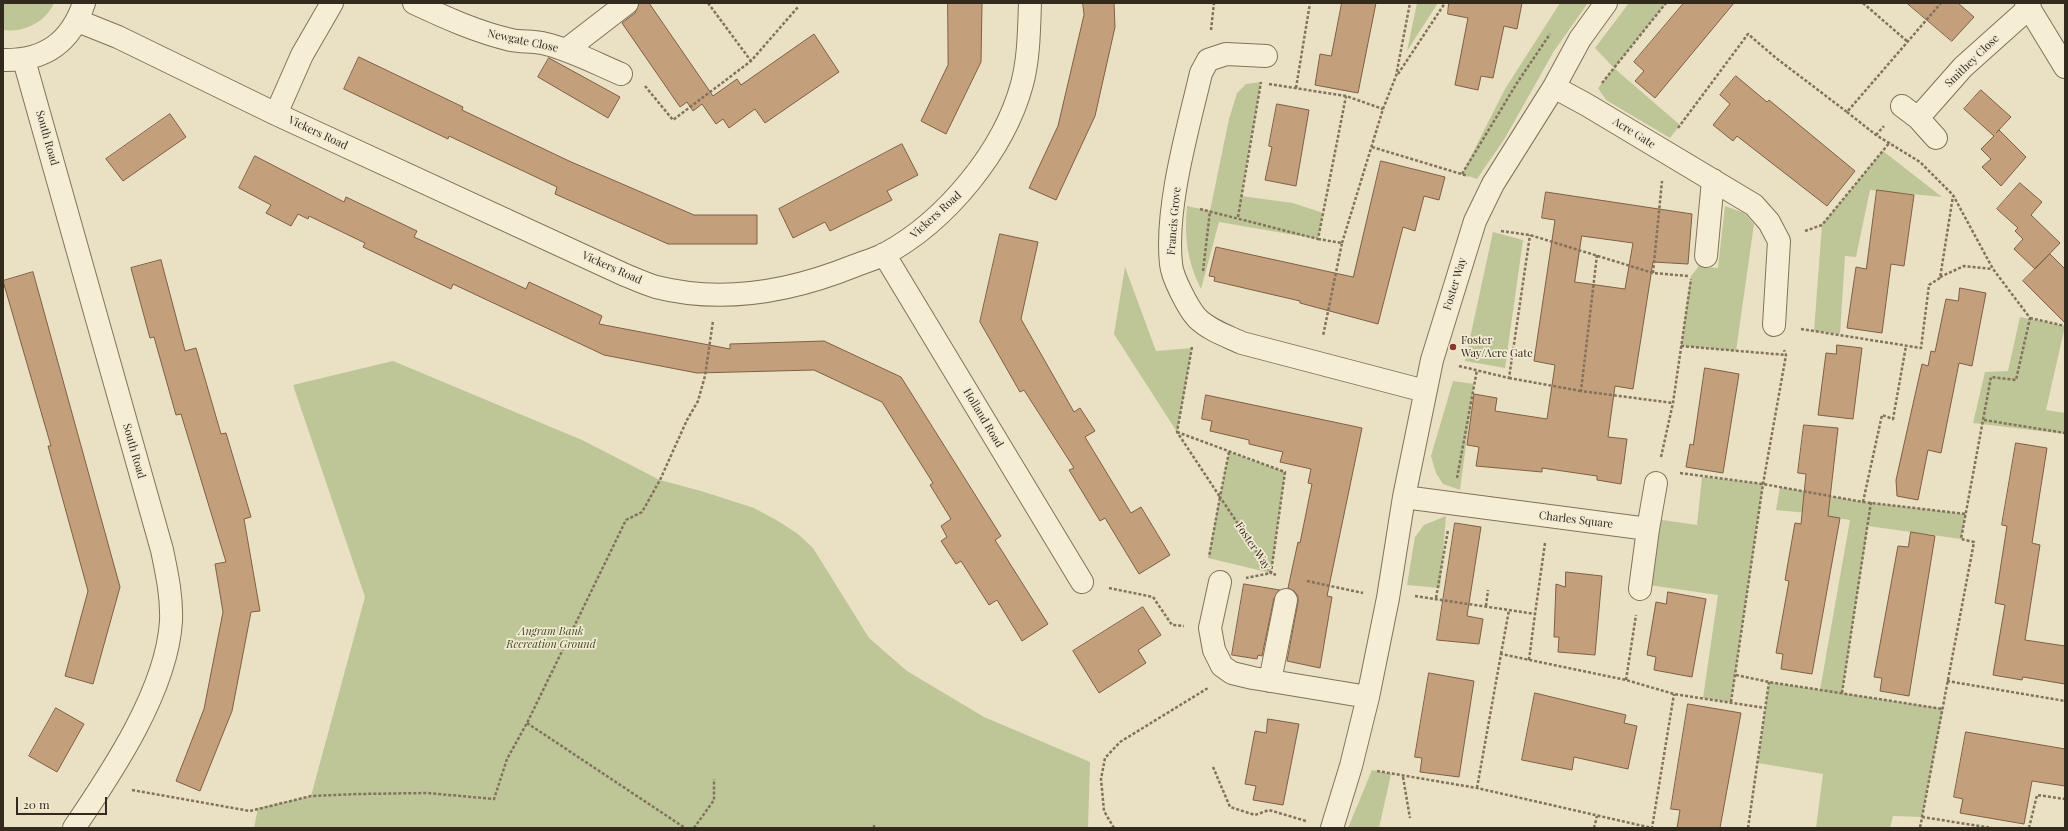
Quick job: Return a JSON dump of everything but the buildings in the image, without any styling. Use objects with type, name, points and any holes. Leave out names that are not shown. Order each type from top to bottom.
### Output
[{"type":"street","points":[[276,114],[302,55],[332,3]]},
{"type":"street","name":"Newgate Close","points":[[414,3],[449,20],[480,32],[513,40],[541,42],[566,50],[621,74]]},
{"type":"street","name":"Newgate Close","points":[[566,50],[627,3]]},
{"type":"street","name":"Vickers Road","points":[[81,12],[118,37],[276,114],[625,275],[656,286],[683,292],[717,294],[754,293],[792,287],[834,274],[884,254],[910,238],[954,200],[988,160],[1005,128],[1022,84],[1029,39],[1030,3]]},
{"type":"street","name":"Foster Way","points":[[1332,828],[1351,766],[1368,697],[1388,598],[1404,497],[1432,360],[1475,221],[1493,184],[1554,87],[1580,39],[1606,3]]},
{"type":"street","name":"Smithey Close","points":[[1936,138],[1910,112],[1963,67],[2028,5],[2065,67]]},
{"type":"street","points":[[3,60],[24,60],[46,52],[64,39],[81,12]]},
{"type":"street","name":"Francis Grove","points":[[1266,56],[1226,54],[1208,60],[1200,73],[1173,203],[1170,265],[1176,284],[1197,317],[1217,332],[1242,343],[1425,391]]},
{"type":"street","name":"South Road","points":[[24,60],[160,542],[171,593],[171,622],[166,653],[152,693],[104,785],[74,828]]},
{"type":"street","name":"Acre Gate","points":[[1554,87],[1587,104],[1664,152],[1754,205],[1769,222],[1779,241]]},
{"type":"street","points":[[1706,256],[1713,180]]},
{"type":"street","points":[[1774,325],[1779,241]]},
{"type":"street","name":"Holland Road","points":[[884,254],[1082,582]]},
{"type":"street","points":[[1640,589],[1657,476]]},
{"type":"street","name":"Charles Square","points":[[1404,497],[1503,517],[1549,516],[1648,529]]},
{"type":"street","points":[[1220,582],[1210,628],[1214,650],[1222,666],[1232,673],[1270,681],[1368,697]]},
{"type":"street","points":[[1270,681],[1286,600]]},
{"type":"path","points":[[708,3],[751,61]]},
{"type":"path","points":[[1296,88],[1310,3]]},
{"type":"path","points":[[1318,362],[1342,243],[1383,109],[1396,76],[1410,3]]},
{"type":"path","points":[[1396,76],[1445,3]]},
{"type":"path","points":[[1587,104],[1666,3]]},
{"type":"path","points":[[1863,3],[1908,42]]},
{"type":"path","points":[[1847,112],[1941,3]]},
{"type":"path","points":[[621,74],[639,78],[674,120],[751,61],[798,7]]},
{"type":"path","points":[[1462,174],[1517,82],[1553,30]]},
{"type":"path","points":[[1654,273],[1664,152],[1670,138],[1748,34],[1776,58],[1876,135],[1890,142],[1920,162],[1953,195],[1993,269],[2030,318],[2065,326]]},
{"type":"path","points":[[1238,217],[1266,56]]},
{"type":"path","points":[[1261,82],[1346,96],[1383,109]]},
{"type":"path","points":[[1318,239],[1346,96]]},
{"type":"path","points":[[1779,241],[1822,225],[1890,142]]},
{"type":"path","points":[[1372,147],[1493,184]]},
{"type":"path","points":[[1940,278],[1953,195]]},
{"type":"path","points":[[1173,203],[1238,217],[1318,239],[1342,243]]},
{"type":"path","points":[[1202,273],[1210,211]]},
{"type":"path","points":[[1475,221],[1489,230],[1530,236],[1597,254],[1654,273],[1691,276],[1673,403],[1657,476],[1763,484],[1863,502],[1966,514]]},
{"type":"path","points":[[1509,378],[1530,236]]},
{"type":"path","points":[[1581,391],[1597,254]]},
{"type":"path","points":[[1774,325],[1921,348],[1929,285],[1964,266],[1993,269]]},
{"type":"path","points":[[104,785],[250,811],[311,796],[427,793],[494,799],[507,759],[527,723],[626,520],[642,512],[660,480],[698,400],[705,376],[707,351],[717,294]]},
{"type":"path","points":[[1197,317],[1177,432],[1285,472],[1271,573],[1220,582],[1205,577],[1229,452]]},
{"type":"path","points":[[1920,828],[1974,542],[1961,539],[1991,377],[2016,380],[2030,318]]},
{"type":"path","points":[[1731,702],[1763,484],[1786,355],[1774,325]]},
{"type":"path","points":[[1681,346],[1786,355]]},
{"type":"path","points":[[1863,502],[1882,414],[1893,419],[1906,346]]},
{"type":"path","points":[[1432,360],[1509,378],[1581,391],[1673,403]]},
{"type":"path","points":[[1984,420],[2065,433]]},
{"type":"path","name":"Foster Way","points":[[1177,432],[1271,573],[1282,576]]},
{"type":"path","points":[[1842,693],[1871,502]]},
{"type":"path","points":[[1529,660],[1549,516]]},
{"type":"path","points":[[1302,581],[1388,598],[1418,596],[1535,614]]},
{"type":"path","points":[[1082,582],[1154,597],[1172,625],[1210,628]]},
{"type":"path","points":[[1626,680],[1640,589]]},
{"type":"path","points":[[1486,606],[1488,590]]},
{"type":"path","points":[[1477,788],[1509,610]]},
{"type":"path","points":[[1501,654],[1626,680],[1674,694],[1765,708]]},
{"type":"path","points":[[1114,828],[1104,811],[1101,779],[1105,758],[1120,742],[1232,673]]},
{"type":"path","points":[[1736,674],[1769,682],[1943,709]]},
{"type":"path","points":[[1947,681],[2065,701]]},
{"type":"path","points":[[1748,828],[1769,682]]},
{"type":"path","points":[[1351,766],[1403,777],[1477,788],[1652,828],[1674,694]]},
{"type":"path","points":[[527,723],[685,828]]},
{"type":"path","points":[[1213,768],[1230,808],[1255,815],[1269,810],[1310,822]]},
{"type":"path","points":[[1403,777],[1410,818]]},
{"type":"path","points":[[694,828],[714,800],[714,779]]},
{"type":"path","points":[[2029,828],[2037,795],[2065,799]]},
{"type":"path","points":[[1594,828],[1597,816]]},
{"type":"path","points":[[1922,817],[1992,828]]},
{"type":"green space","points":[[3,3],[54,3],[46,16],[33,25],[19,30],[3,30]]},
{"type":"green space","points":[[1417,3],[1438,3],[1407,51]]},
{"type":"green space","points":[[1560,3],[1588,3],[1554,51],[1505,138],[1477,179],[1462,174],[1505,89]]},
{"type":"green space","points":[[1629,3],[1666,3],[1614,68],[1595,48]]},
{"type":"green space","points":[[1614,68],[1680,125],[1670,138],[1606,100],[1598,88]]},
{"type":"green space","points":[[1261,82],[1241,196],[1293,203],[1323,213],[1318,239],[1219,222],[1201,289],[1192,269],[1186,238],[1187,206],[1210,211],[1229,119],[1237,93],[1246,84]]},
{"type":"green space","points":[[1883,151],[1942,197],[1870,190],[1856,257],[1845,256],[1840,334],[1814,331],[1822,225]]},
{"type":"green space","points":[[1725,206],[1744,213],[1754,224],[1736,351],[1681,346],[1691,276],[1699,266],[1718,268]]},
{"type":"green space","points":[[1493,232],[1523,240],[1505,368],[1465,361]]},
{"type":"green space","points":[[1125,267],[1156,351],[1192,348],[1177,432],[1114,334]]},
{"type":"green space","points":[[2020,317],[2065,326],[2046,410],[2065,413],[2065,434],[1973,423],[1985,372],[2008,371]]},
{"type":"green space","name":"Angram Bank Recreation Ground","points":[[393,361],[582,440],[660,480],[754,508],[798,534],[813,548],[869,638],[907,671],[984,717],[1090,762],[1088,828],[254,828],[258,808],[311,796],[365,597],[293,385]]},
{"type":"green space","points":[[1453,381],[1474,384],[1460,490],[1443,484],[1436,473],[1431,456]]},
{"type":"green space","points":[[1229,452],[1285,472],[1271,573],[1208,558]]},
{"type":"green space","points":[[1702,477],[1763,484],[1731,702],[1703,698],[1718,595],[1649,585],[1656,519],[1697,525]]},
{"type":"green space","points":[[1780,487],[1863,502],[1966,514],[1961,539],[1868,526],[1842,693],[1943,709],[1922,817],[1893,816],[1890,828],[1816,828],[1823,774],[1758,763],[1769,682],[1820,690],[1850,520],[1776,510]]},
{"type":"green space","points":[[1446,516],[1440,588],[1407,585],[1415,537],[1424,525]]},
{"type":"green space","points":[[1372,770],[1391,774],[1379,828],[1348,828]]},
{"type":"place","name":"Foster Way/Acre Gate","points":[[1453,347]]}]
